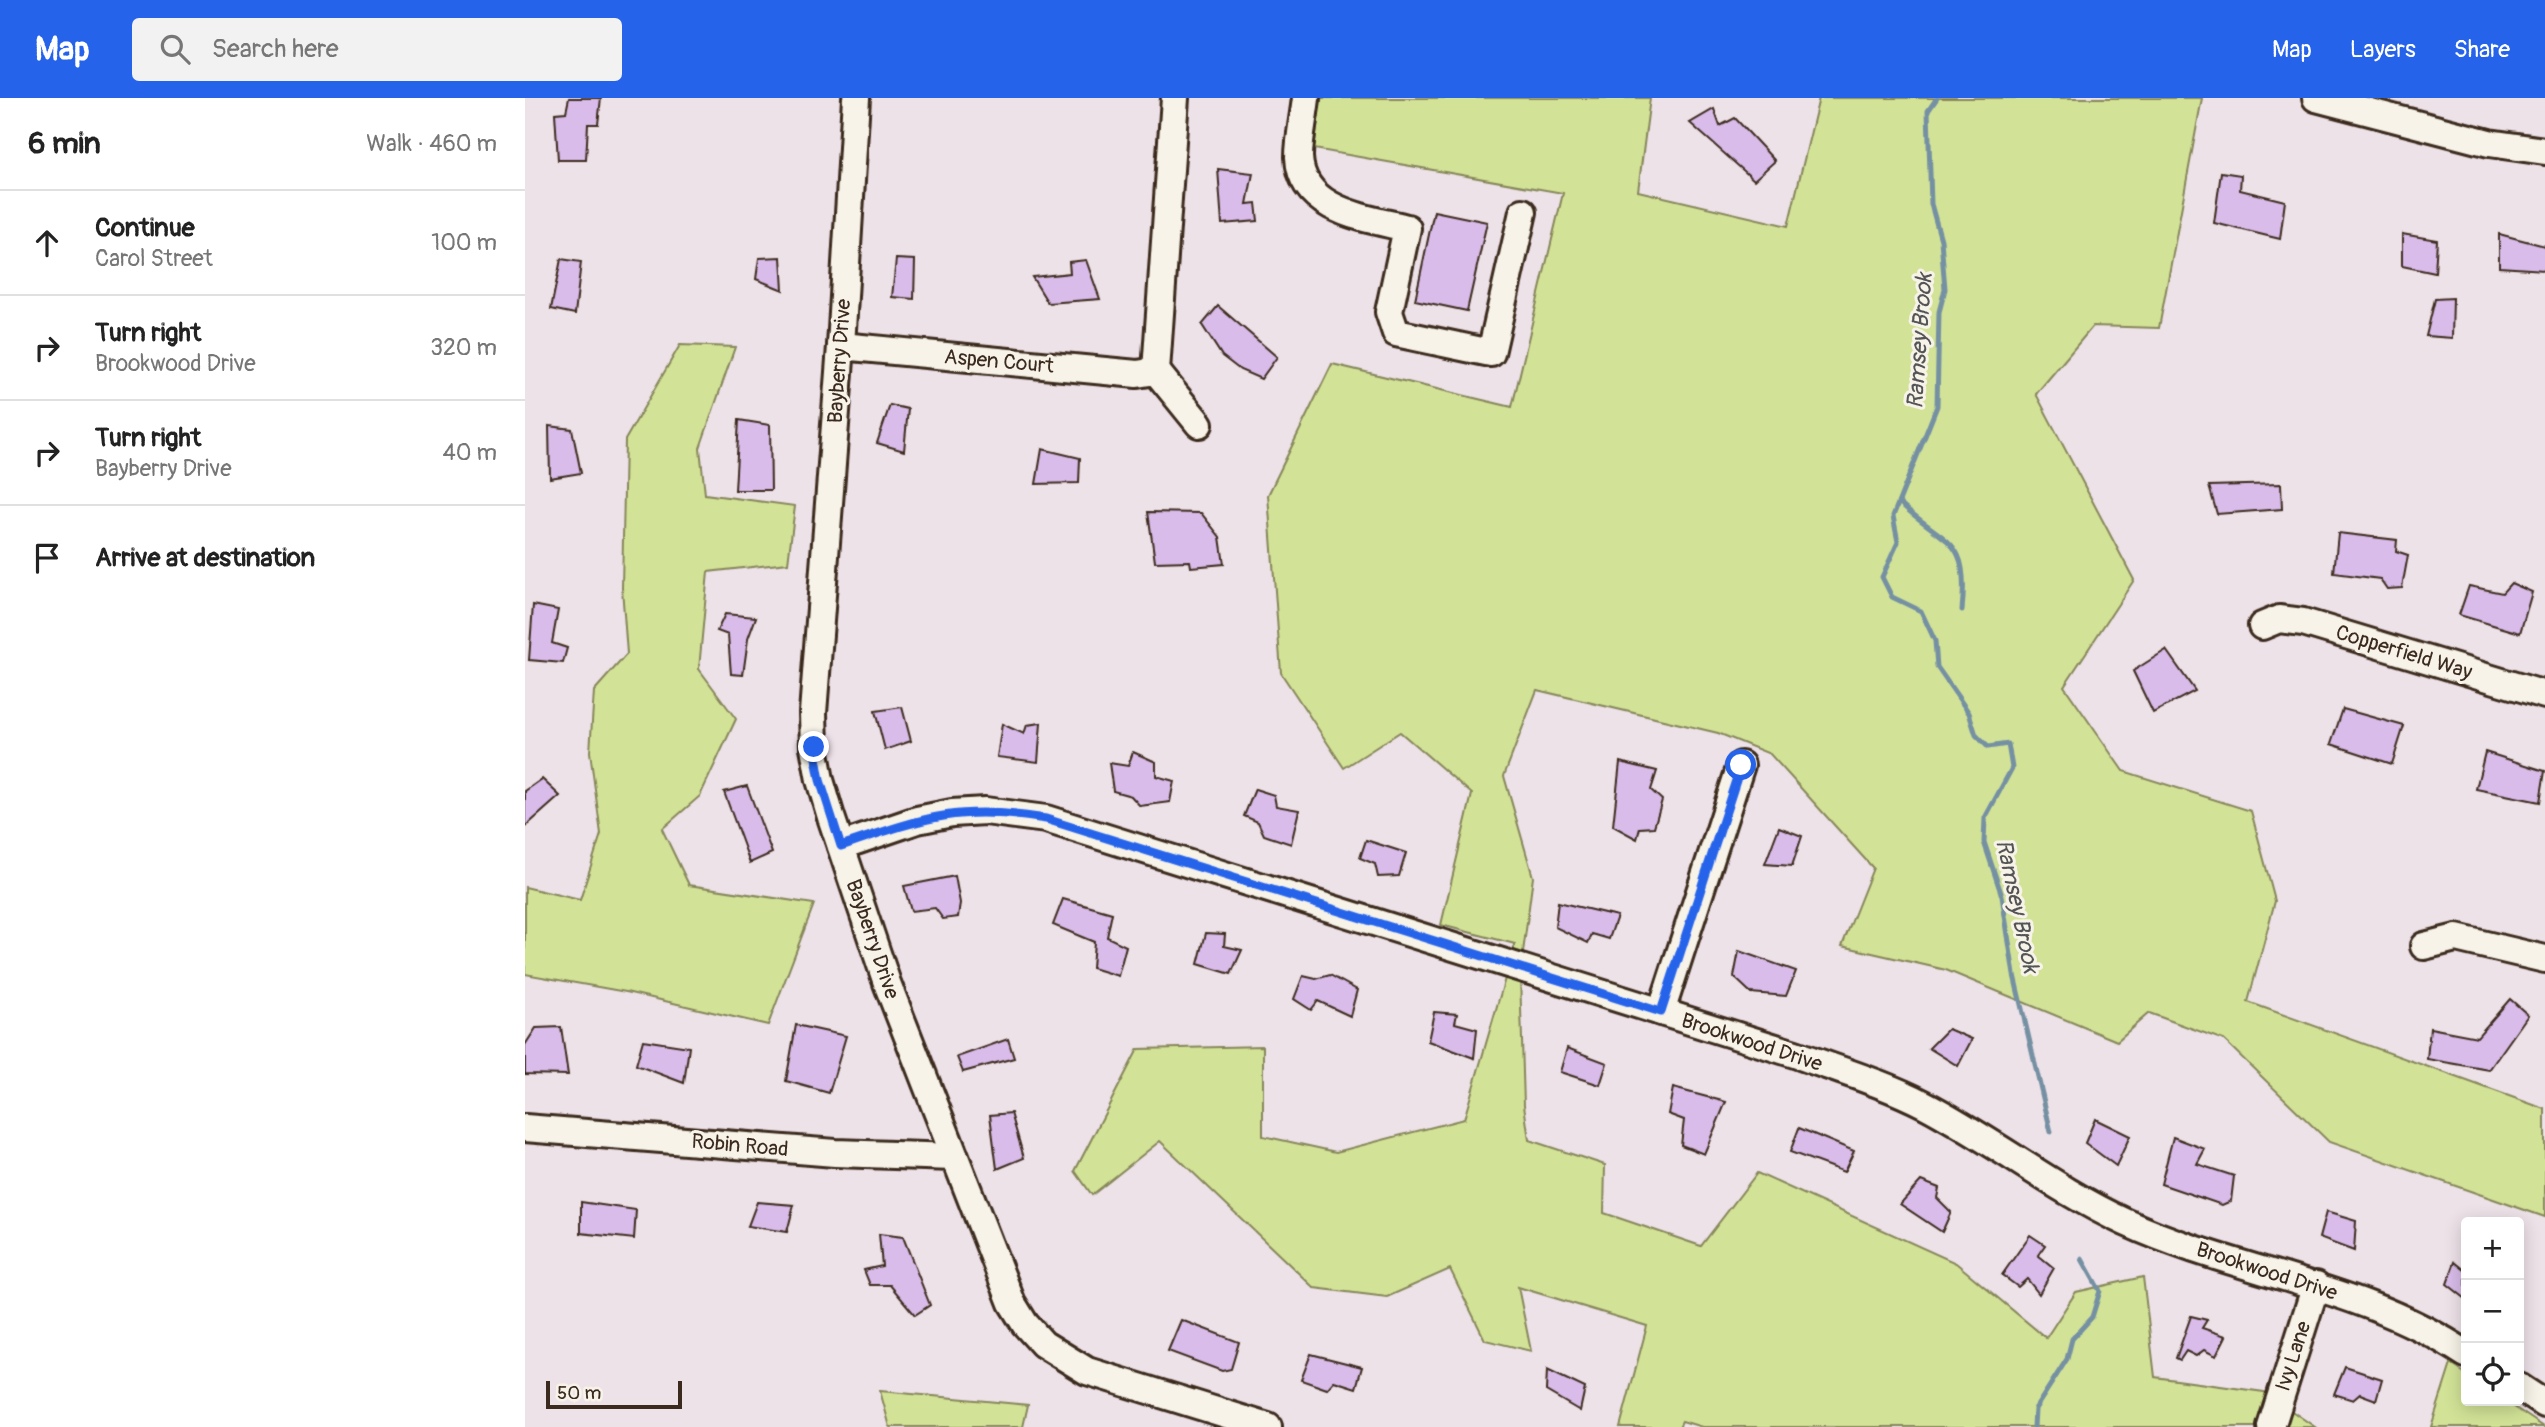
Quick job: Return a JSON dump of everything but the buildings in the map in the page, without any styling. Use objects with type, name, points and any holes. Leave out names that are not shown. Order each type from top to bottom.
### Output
[{"type":"street","name":"Bayberry Drive","points":[[856,98],[841,346],[813,713],[820,780],[887,982],[1012,1303],[1025,1324],[1043,1344],[1087,1371],[1268,1427]]},
{"type":"street","points":[[1175,98],[1156,371],[1199,424]]},
{"type":"street","points":[[1306,98],[1299,157],[1303,178],[1317,197],[1344,212],[1406,228],[1389,312],[1396,333],[1491,353],[1523,212]]},
{"type":"street","points":[[2316,98],[2489,143],[2545,150]]},
{"type":"street","name":"Aspen Court","points":[[841,346],[1137,374],[1156,371]]},
{"type":"street","name":"Copperfield Way","points":[[2262,626],[2279,619],[2304,622],[2545,695]]},
{"type":"street","points":[[1661,1012],[1741,765]]},
{"type":"street","name":"Brookwood Drive","points":[[841,846],[917,820],[952,813],[985,811],[1046,819],[1795,1054],[1898,1093],[1973,1132],[2065,1192],[2127,1223],[2170,1240],[2316,1286],[2405,1320],[2461,1351]]},
{"type":"street","points":[[2424,946],[2456,938],[2545,960]]},
{"type":"street","name":"Robin Road","points":[[525,1128],[835,1153],[954,1157]]},
{"type":"street","name":"Ivy Lane","points":[[2271,1427],[2316,1286]]},
{"type":"street","points":[[2524,1390],[2545,1404]]},
{"type":"green space","points":[[1321,98],[1650,98],[1638,191],[1788,226],[1819,98],[2202,98],[2159,328],[2093,326],[2036,394],[2134,580],[2064,686],[2123,771],[2251,811],[2275,901],[2248,1002],[2545,1109],[2545,1217],[2329,1142],[2224,1040],[2149,1013],[2117,1041],[1946,970],[1842,946],[1873,868],[1770,754],[1718,733],[1537,690],[1504,776],[1533,877],[1520,975],[1524,1105],[1529,1140],[1605,1165],[1604,1213],[1701,1246],[1757,1173],[1956,1263],[2046,1338],[2076,1292],[2143,1277],[2155,1377],[2264,1392],[2315,1427],[1702,1427],[1682,1421],[1679,1427],[1620,1427],[1647,1326],[1518,1287],[1531,1351],[1485,1340],[1450,1269],[1387,1297],[1314,1288],[1160,1141],[1092,1195],[1075,1171],[1138,1049],[1263,1046],[1263,1136],[1336,1152],[1464,1119],[1515,944],[1441,925],[1472,794],[1400,732],[1344,768],[1281,673],[1268,495],[1332,364],[1512,407],[1563,193],[1314,149]]},
{"type":"green space","points":[[680,345],[735,347],[700,448],[705,494],[795,506],[788,563],[708,572],[699,669],[736,719],[700,796],[662,829],[689,885],[814,904],[768,1025],[626,992],[525,974],[525,887],[580,900],[601,834],[590,752],[594,691],[627,654],[622,588],[625,440]]},
{"type":"green space","points":[[2451,1364],[2461,1371],[2461,1406],[2512,1406],[2544,1427],[2431,1427]]},
{"type":"green space","points":[[880,1391],[1028,1405],[1023,1427],[890,1427]]},
{"type":"waterway","name":"Ramsey Brook","points":[[1937,98],[1928,111],[1931,204],[1941,240],[1945,289],[1939,312],[1937,406],[1893,516],[1898,542],[1882,577],[1892,597],[1921,611],[1935,641],[1937,667],[1969,713],[1976,735],[1988,747],[2008,744],[2012,768],[1985,818],[1984,842],[2002,896],[2014,975],[2051,1132]]},
{"type":"waterway","points":[[1900,503],[1942,536],[1958,555],[1964,586],[1962,610]]},
{"type":"waterway","name":"Ramsey Brook","points":[[2034,1427],[2035,1409],[2067,1359],[2072,1339],[2092,1317],[2100,1291],[2082,1259]]},
{"type":"route","points":[[814,747],[820,780],[841,846],[917,820],[952,813],[985,811],[1046,819],[1661,1012],[1741,765]]}]
